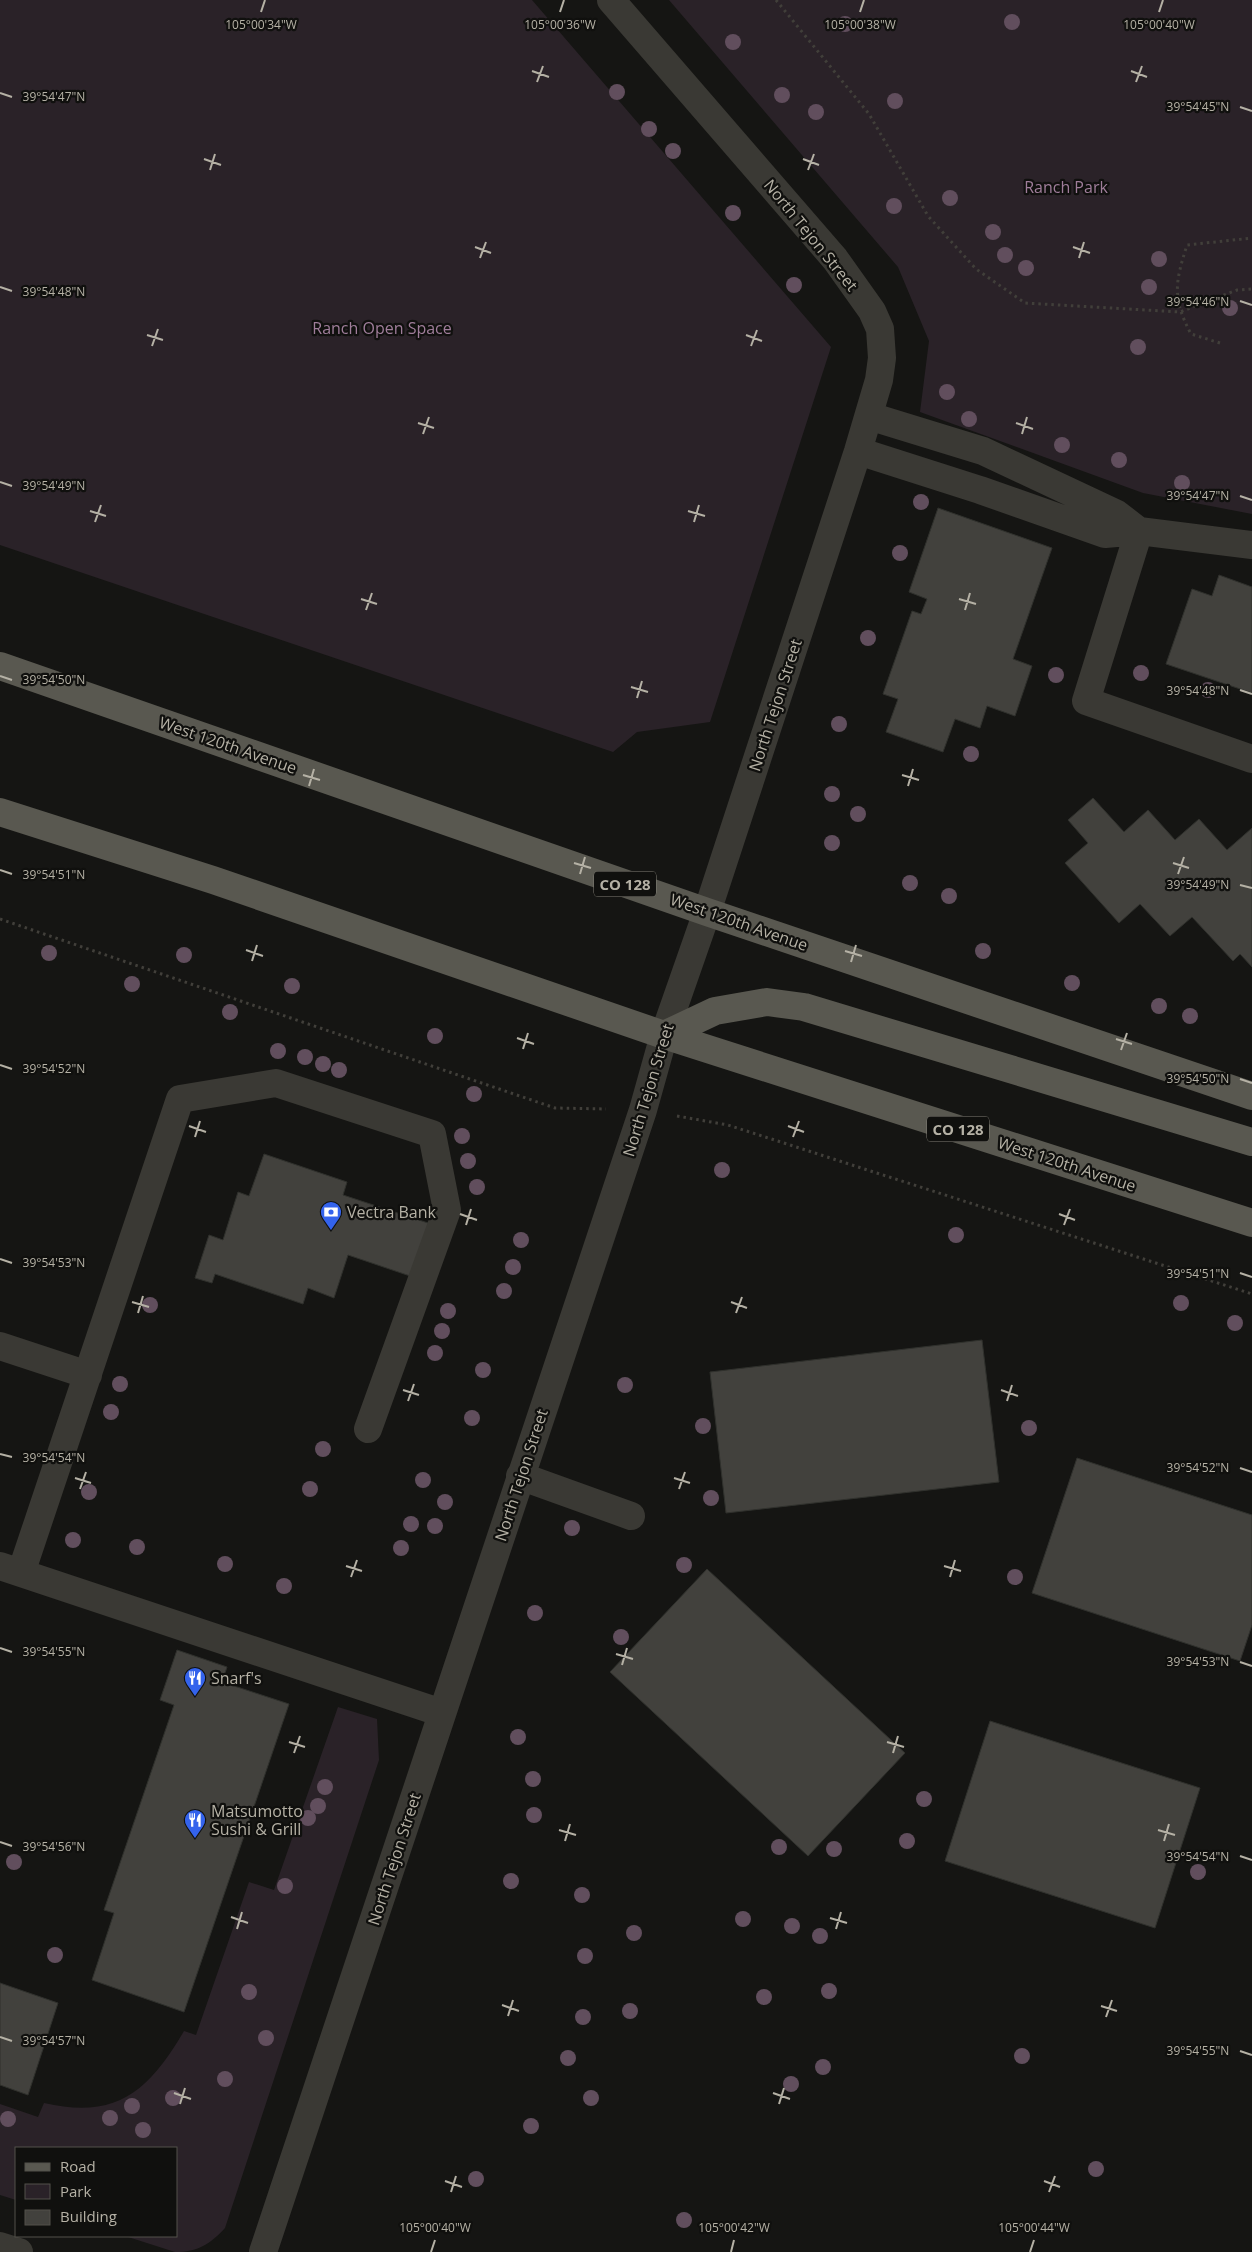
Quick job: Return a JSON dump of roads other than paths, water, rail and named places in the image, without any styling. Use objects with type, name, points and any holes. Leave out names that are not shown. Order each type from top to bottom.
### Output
[{"type":"main road","name":"West 120th Avenue","points":[[0,666],[707,912],[1252,1096]]},
{"type":"main road","name":"West 120th Avenue","points":[[0,812],[213,880],[664,1035],[1252,1223]]},
{"type":"main road","points":[[664,1035],[715,1011],[767,1002],[804,1007],[1252,1142]]},
{"type":"street","name":"North Tejon Street","points":[[263,2252],[643,1110],[664,1035],[707,912],[870,416],[882,358],[880,329],[872,312],[835,259],[611,0]]},
{"type":"street","points":[[870,416],[983,451],[1117,514],[1139,531]]},
{"type":"street","points":[[858,451],[980,490],[1105,534],[1139,531],[1252,545]]},
{"type":"street","points":[[1139,531],[1086,701],[1252,759]]},
{"type":"street","points":[[368,1429],[447,1210],[432,1134],[276,1083],[180,1099],[88,1375],[11,1570],[442,1713]]},
{"type":"street","points":[[0,1346],[88,1375]]},
{"type":"street","points":[[520,1476],[631,1516]]},
{"type":"street","points":[[0,2246],[19,2252]]},
{"type":"place","name":"Vectra Bank","points":[[331,1231]]},
{"type":"place","name":"Snarf's","points":[[195,1697]]},
{"type":"place","name":"Matsumotto Sushi & Grill","points":[[195,1839]]},
{"type":"park label","name":"Ranch Park","points":[[1066,187]]},
{"type":"park label","name":"Ranch Open Space","points":[[382,328]]}]
